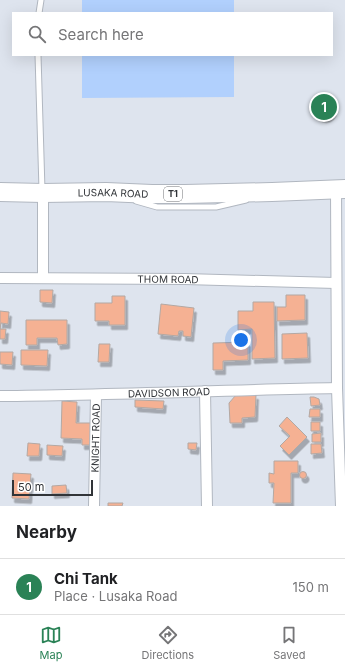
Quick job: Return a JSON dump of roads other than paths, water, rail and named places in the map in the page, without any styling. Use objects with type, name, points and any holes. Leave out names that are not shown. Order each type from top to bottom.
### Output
[{"type":"highway","name":"LUSAKA ROAD","points":[[0,192],[106,192],[158,194],[341,189]]},
{"type":"street","points":[[341,189],[336,283],[337,388],[341,506]]},
{"type":"street","points":[[43,193],[43,278]]},
{"type":"street","name":"THOM ROAD","points":[[0,278],[185,279],[336,283]]},
{"type":"street","name":"DAVIDSON ROAD","points":[[0,396],[96,395],[337,388]]},
{"type":"street","points":[[205,391],[207,506]]},
{"type":"street","name":"KNIGHT ROAD","points":[[94,506],[96,395]]},
{"type":"lane","points":[[39,12],[41,0]]},
{"type":"lane","points":[[38,56],[43,193]]},
{"type":"place","name":"Chi Tank","points":[[324,107]]}]
